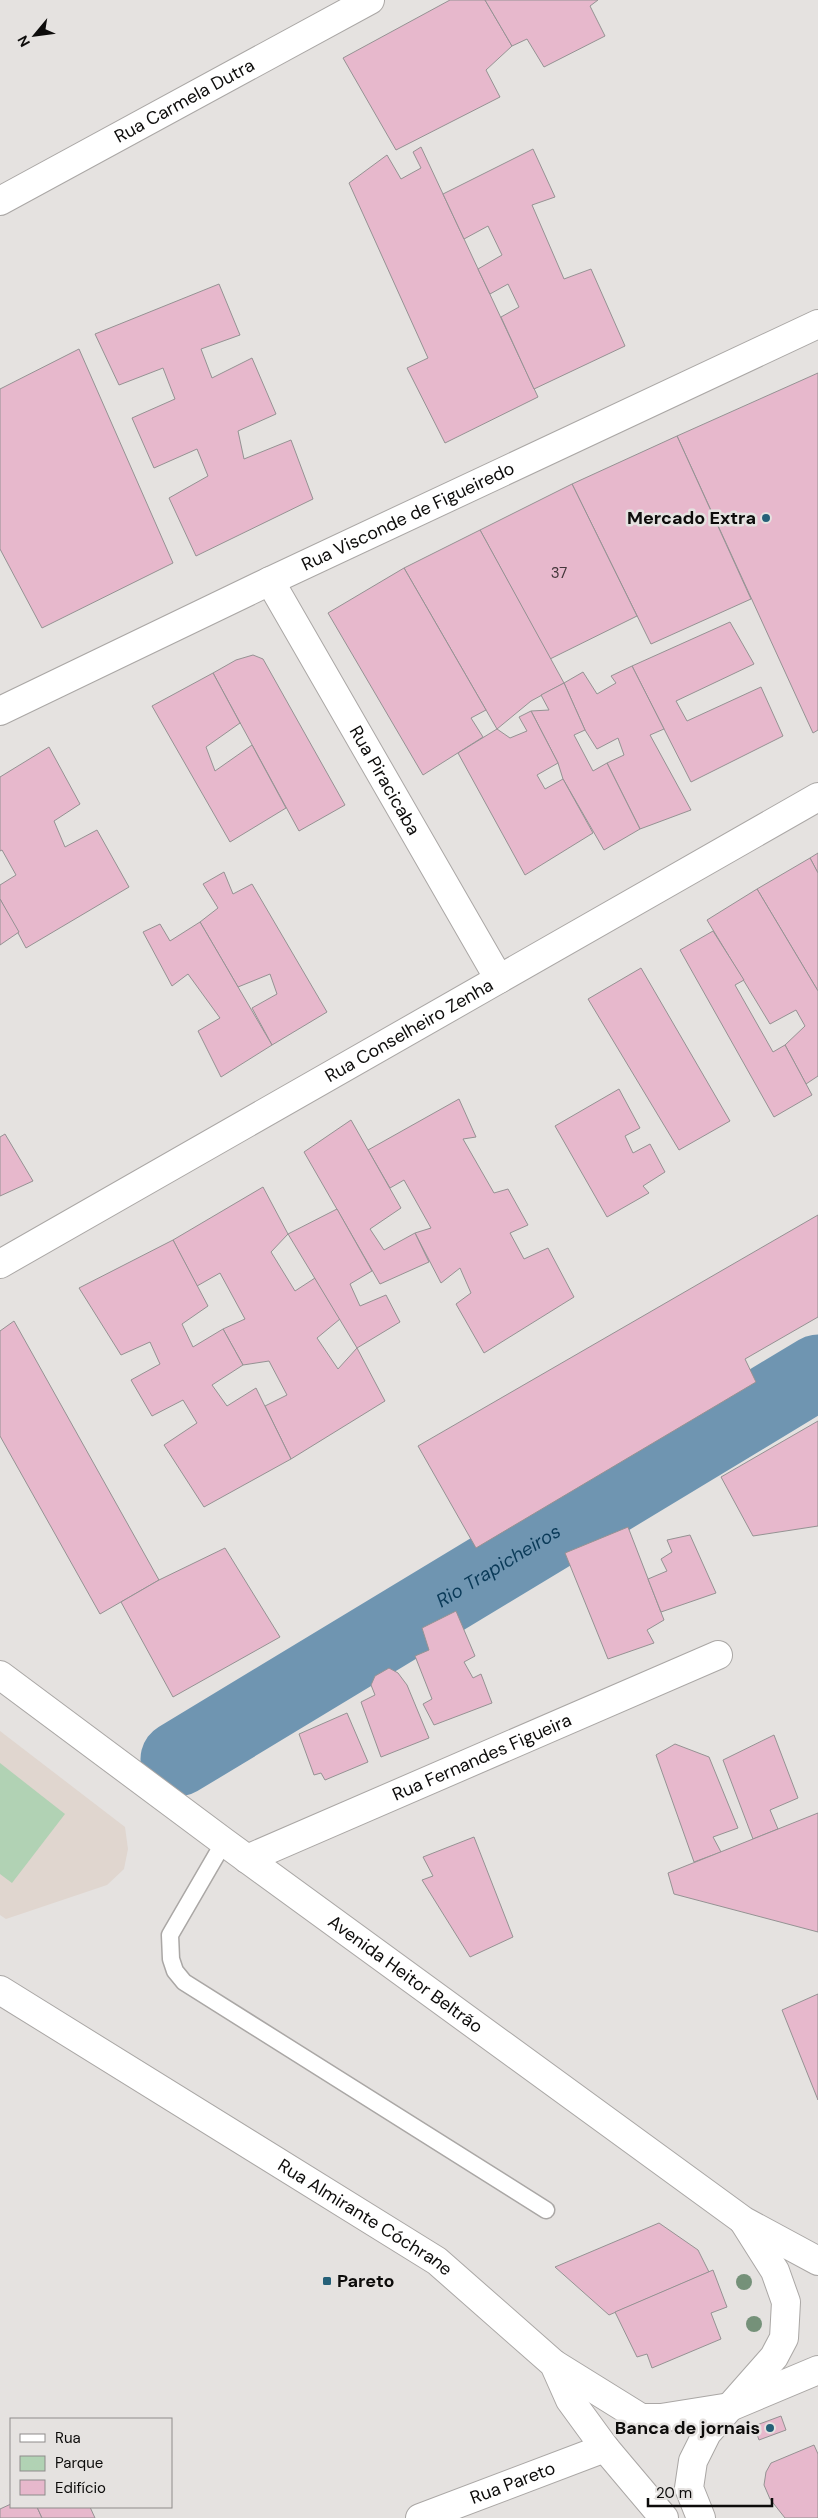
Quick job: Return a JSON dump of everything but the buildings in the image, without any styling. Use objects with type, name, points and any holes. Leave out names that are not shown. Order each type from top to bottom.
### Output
[{"type":"street","name":"Rua Carmela Dutra","points":[[0,201],[370,0]]},
{"type":"street","name":"Rua Visconde de Figueiredo","points":[[0,711],[270,580],[818,324]]},
{"type":"street","name":"Rua Piracicaba","points":[[270,580],[499,980]]},
{"type":"street","name":"Rua Conselheiro Zenha","points":[[0,1264],[818,797]]},
{"type":"street","name":"Rua Fernandes Figueira","points":[[247,1859],[718,1655]]},
{"type":"street","name":"Avenida Heitor Beltrão","points":[[0,1674],[247,1859],[744,2221],[818,2261]]},
{"type":"street","name":"Rua Almirante Cóchrane","points":[[0,1990],[437,2261],[554,2364],[570,2400],[605,2448],[664,2518]]},
{"type":"street","points":[[701,2518],[689,2488],[693,2461],[707,2433],[774,2357],[784,2338],[786,2302],[775,2271],[744,2221]]},
{"type":"street","points":[[554,2364],[641,2418],[661,2418],[730,2407],[818,2370]]},
{"type":"street","name":"Rua Pareto","points":[[420,2518],[605,2448]]},
{"type":"lane","points":[[224,1842],[170,1935],[171,1958],[175,1971],[184,1982],[546,2210]]},
{"type":"shaded area","points":[[0,1731],[125,1827],[128,1849],[124,1869],[107,1885],[6,1919],[0,1915]]},
{"type":"green space","points":[[0,1763],[65,1814],[12,1883],[0,1874]]},
{"type":"waterway","name":"Rio Trapicheiros","points":[[178,1759],[818,1372]]},
{"type":"place","name":"Mercado Extra","points":[[766,518]]},
{"type":"place","name":"Pareto","points":[[327,2281]]},
{"type":"place","name":"Banca de jornais","points":[[770,2428]]}]
